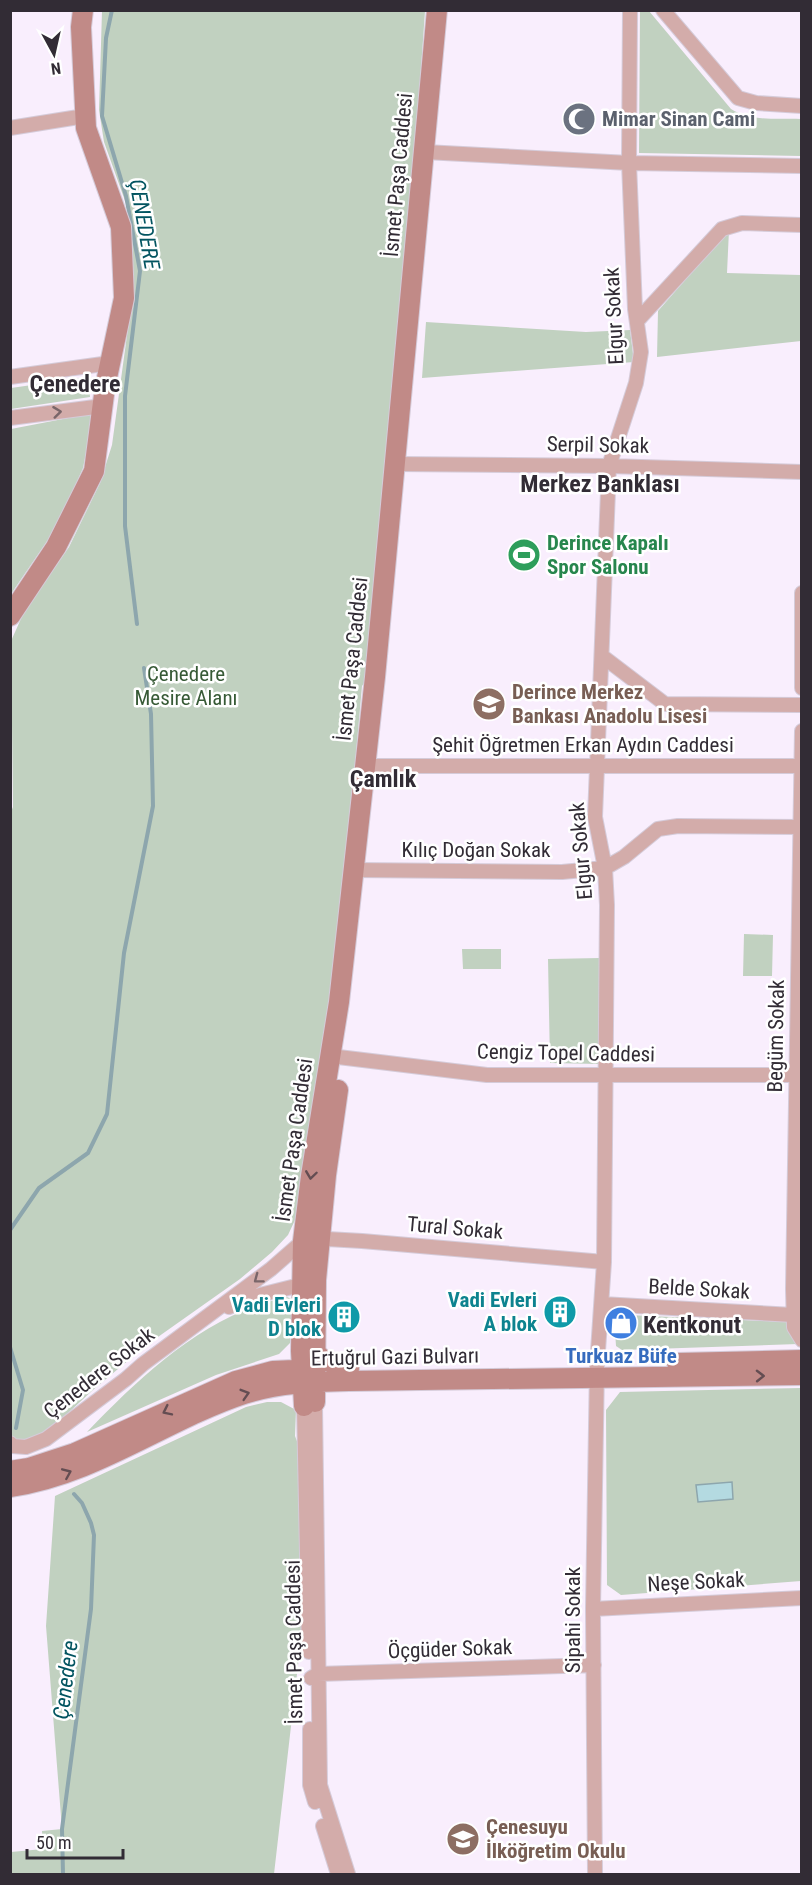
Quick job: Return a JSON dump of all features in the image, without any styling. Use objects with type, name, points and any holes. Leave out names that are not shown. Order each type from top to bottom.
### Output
[{"type":"main road","points":[[10,616],[56,548],[94,471],[102,406],[124,298],[120,227],[86,128],[81,27],[83,10]]},
{"type":"main road","name":"İsmet Paşa Caddesi","points":[[430,152],[437,10]]},
{"type":"main road","name":"İsmet Paşa Caddesi","points":[[309,1405],[312,1241],[326,1175],[337,1057],[350,1007],[359,870],[370,766],[394,603],[401,464],[430,152],[449,10]]},
{"type":"main road","points":[[323,1360],[349,1375],[309,1405],[274,1378],[290,1362],[309,1368],[323,1360]]},
{"type":"main road","name":"Ertuğrul Gazi Bulvarı","points":[[597,1372],[801,1360]]},
{"type":"main road","name":"Ertuğrul Gazi Bulvarı","points":[[10,1487],[56,1478],[274,1378],[309,1368],[349,1375],[597,1372],[801,1375]]},
{"type":"main road","name":"Ertuğrul Gazi Bulvarı","points":[[10,1471],[29,1468],[75,1453],[236,1381],[274,1378]]},
{"type":"street","name":"Elgur Sokak","points":[[602,1305],[607,897],[605,868],[596,822],[609,465],[640,368],[629,163],[630,10]]},
{"type":"street","points":[[663,10],[738,98],[756,103],[801,106]]},
{"type":"street","points":[[10,128],[85,116]]},
{"type":"street","points":[[430,152],[629,163],[801,166]]},
{"type":"street","points":[[637,321],[722,230],[742,223],[801,225]]},
{"type":"street","points":[[10,377],[110,363]]},
{"type":"street","points":[[10,418],[102,406]]},
{"type":"street","name":"Serpil Sokak","points":[[401,464],[609,465],[801,472]]},
{"type":"street","points":[[801,593],[801,688]]},
{"type":"street","points":[[602,656],[665,704],[801,705]]},
{"type":"street","name":"Begüm Sokak","points":[[801,731],[797,1289],[793,1315],[794,1327],[801,1340]]},
{"type":"street","name":"Şehit Öğretmen Erkan Aydın Caddesi","points":[[370,766],[598,768],[801,766]]},
{"type":"street","name":"Kılıç Doğan Sokak","points":[[359,870],[562,872],[605,868],[624,857],[650,834],[666,827],[801,827]]},
{"type":"street","name":"Cengiz Topel Caddesi","points":[[337,1057],[487,1075],[799,1075]]},
{"type":"street","name":"Tural Sokak","points":[[312,1241],[362,1241],[604,1262]]},
{"type":"street","name":"Çenedere Sokak","points":[[10,1443],[12,1446],[26,1447],[46,1439],[271,1269],[312,1241]]},
{"type":"street","name":"Çenedere Sokak","points":[[208,1316],[260,1295],[310,1283]]},
{"type":"street","name":"Belde Sokak","points":[[602,1305],[793,1315]]},
{"type":"street","name":"Sipahi Sokak","points":[[595,1875],[593,1609],[597,1372],[602,1305]]},
{"type":"street","name":"İsmet Paşa Caddesi","points":[[309,1405],[314,1676],[320,1785],[348,1875]]},
{"type":"street","name":"Neşe Sokak","points":[[593,1609],[801,1598]]},
{"type":"street","name":"Öçgüder Sokak","points":[[314,1676],[594,1665]]},
{"type":"street","name":"İsmet Paşa Caddesi","points":[[314,1676],[310,1785],[338,1875]]},
{"type":"green space","name":"Çenedere Mesire Alanı","points":[[102,11],[425,11],[412,199],[367,679],[362,686],[334,1001],[295,1220],[288,1235],[240,1279],[148,1344],[54,1426],[34,1439],[11,1446],[10,814],[13,807],[11,641],[24,612],[69,547],[100,483],[112,445],[131,306],[133,252],[129,212],[104,142],[99,110]]},
{"type":"green space","points":[[640,11],[649,11],[731,109],[756,118],[801,119],[801,156],[639,153]]},
{"type":"green space","points":[[729,230],[727,273],[801,275],[801,341],[657,357],[658,311]]},
{"type":"green space","points":[[426,322],[586,332],[630,330],[634,362],[422,378]]},
{"type":"green space","points":[[88,377],[90,397],[11,409],[11,388]]},
{"type":"green space","points":[[94,413],[83,468],[58,525],[11,594],[11,429]]},
{"type":"green space","points":[[744,934],[773,935],[772,976],[743,976]]},
{"type":"green space","points":[[462,949],[501,949],[501,969],[463,969]]},
{"type":"green space","points":[[600,958],[600,1064],[550,1063],[548,959]]},
{"type":"green space","points":[[287,1297],[294,1300],[294,1319],[290,1343],[279,1354],[216,1375],[87,1432],[154,1368],[203,1332],[257,1305]]},
{"type":"green space","points":[[627,1315],[788,1322],[798,1344],[622,1350],[616,1346],[615,1331],[626,1331]]},
{"type":"green space","points":[[801,1388],[801,1581],[621,1595],[607,1585],[606,1410],[620,1392]]},
{"type":"green space","points":[[267,1402],[281,1402],[296,1410],[295,1436],[301,1452],[303,1580],[300,1648],[274,1874],[11,1874],[11,1852],[43,1849],[42,1831],[62,1829],[46,1626],[55,1496],[246,1407]]},
{"type":"water","points":[[732,1482],[733,1499],[698,1502],[696,1485]]},
{"type":"waterway","name":"ÇENEDERE","points":[[112,10],[106,38],[102,116],[126,196],[140,271],[125,396],[125,526],[137,624]]},
{"type":"waterway","points":[[10,1230],[39,1188],[88,1153],[107,1114],[124,953],[153,806],[151,714],[144,668]]},
{"type":"waterway","points":[[10,1347],[23,1390],[16,1428]]},
{"type":"waterway","name":"Çenedere","points":[[63,1874],[62,1829],[91,1609],[94,1535],[82,1503],[74,1494]]},
{"type":"place","name":"Mimar Sinan Cami","points":[[579,119]]},
{"type":"place","name":"Derince Kapalı Spor Salonu","points":[[524,555]]},
{"type":"place","name":"Derince Merkez Bankası Anadolu Lisesi","points":[[489,704]]},
{"type":"place","name":"Vadi Evleri A blok","points":[[560,1312]]},
{"type":"place","name":"Vadi Evleri D blok","points":[[344,1317]]},
{"type":"place","name":"Turkuaz Büfe","points":[[621,1323]]},
{"type":"place","name":"Çenesuyu İlköğretim Okulu","points":[[463,1839]]},
{"type":"district","name":"Çenedere","points":[[75,384]]},
{"type":"district","name":"Merkez Banklası","points":[[600,484]]},
{"type":"district","name":"Çamlık","points":[[383,779]]},
{"type":"district","name":"Kentkonut","points":[[692,1325]]}]
